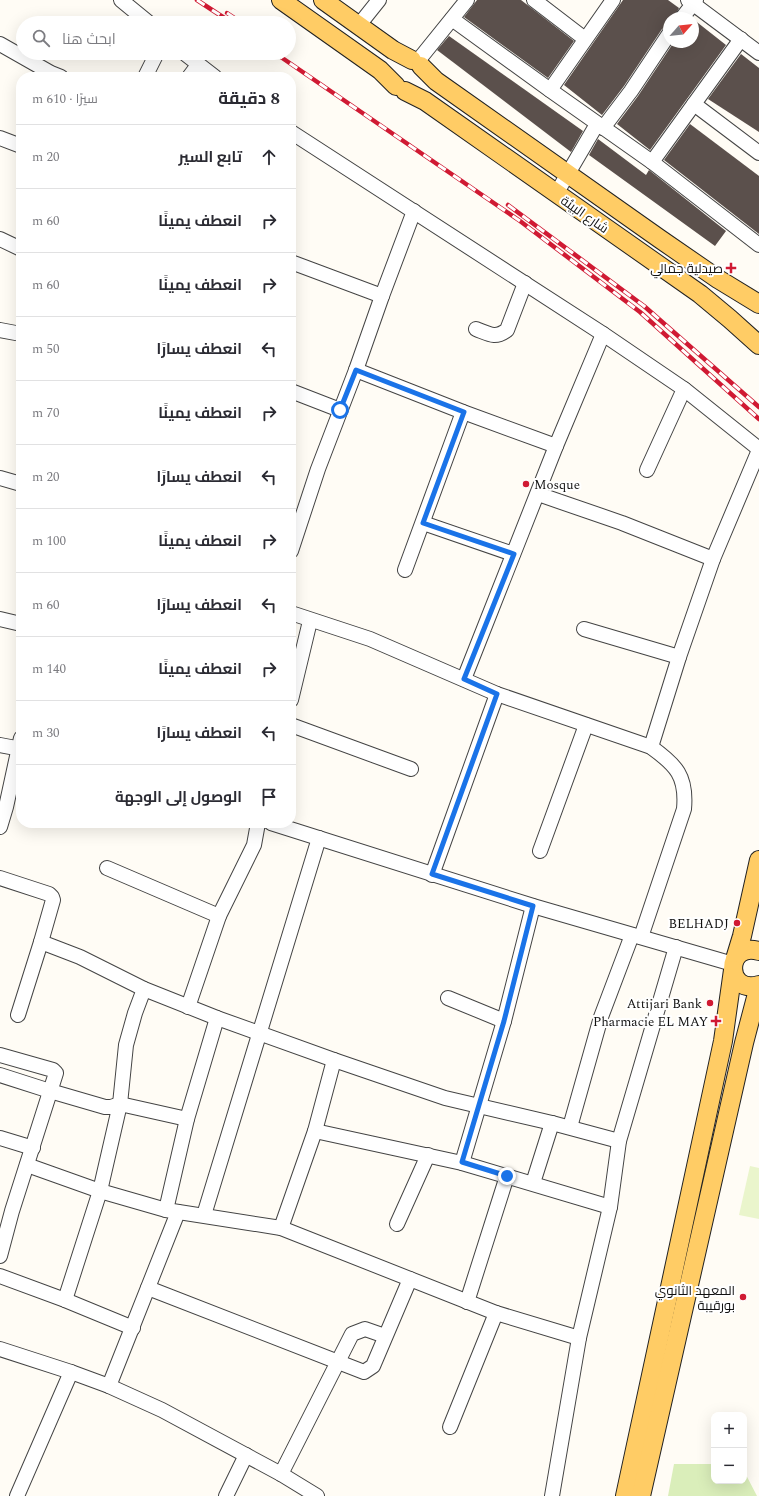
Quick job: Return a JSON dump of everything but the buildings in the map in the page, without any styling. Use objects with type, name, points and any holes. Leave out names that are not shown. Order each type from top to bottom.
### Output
[{"type":"main road","name":"شارع البيئة","points":[[281,0],[380,70],[400,88],[425,101],[700,294],[759,345]]},
{"type":"main road","name":"شارع البيئة","points":[[323,0],[393,50],[416,63],[436,81],[679,252],[718,279],[759,304]]},
{"type":"main road","points":[[402,60],[416,63],[423,76],[422,81],[415,89],[400,88],[392,77],[394,67],[402,60]]},
{"type":"main road","points":[[531,176],[545,157]]},
{"type":"main road","points":[[625,1496],[723,1041],[734,964],[742,936],[759,860]]},
{"type":"main road","points":[[641,1496],[744,1043],[759,986],[748,986],[737,981],[734,964],[739,954],[748,950],[759,951]]},
{"type":"street","points":[[121,0],[140,16]]},
{"type":"street","points":[[359,25],[379,0]]},
{"type":"street","points":[[416,63],[467,0]]},
{"type":"street","points":[[536,0],[585,39]]},
{"type":"street","points":[[550,90],[613,0]]},
{"type":"street","points":[[686,12],[692,1],[759,53]]},
{"type":"street","points":[[452,19],[652,162],[759,245]]},
{"type":"street","points":[[652,162],[741,39]]},
{"type":"street","points":[[556,194],[568,173],[600,126],[631,91],[663,43]]},
{"type":"street","points":[[0,44],[16,53]]},
{"type":"street","points":[[29,60],[50,72]]},
{"type":"street","points":[[147,72],[153,60]]},
{"type":"street","points":[[192,60],[208,72]]},
{"type":"street","points":[[193,72],[198,65]]},
{"type":"street","points":[[694,104],[759,152]]},
{"type":"street","points":[[296,135],[604,334],[684,389],[759,450],[713,558],[679,657],[651,747]]},
{"type":"street","points":[[0,138],[16,144]]},
{"type":"street","points":[[297,512],[318,469],[414,211]]},
{"type":"street","points":[[0,239],[16,247]]},
{"type":"street","points":[[296,264],[382,296]]},
{"type":"street","points":[[476,329],[494,336],[501,335],[507,330],[525,283]]},
{"type":"street","points":[[0,330],[16,333]]},
{"type":"street","points":[[464,679],[556,446],[604,334]]},
{"type":"street","points":[[356,370],[556,446]]},
{"type":"street","points":[[647,470],[684,389]]},
{"type":"street","points":[[296,393],[340,410]]},
{"type":"street","points":[[405,570],[464,412]]},
{"type":"street","points":[[0,478],[16,483]]},
{"type":"street","points":[[538,494],[622,523],[713,558]]},
{"type":"street","points":[[423,523],[514,554]]},
{"type":"street","points":[[296,615],[370,639],[497,694],[651,747],[667,759],[677,770],[684,787],[684,809],[637,936],[601,1017],[570,1127]]},
{"type":"street","points":[[0,620],[16,623]]},
{"type":"street","points":[[296,679],[310,620]]},
{"type":"street","points":[[584,629],[679,657]]},
{"type":"street","points":[[432,874],[497,694]]},
{"type":"street","points":[[540,850],[586,725]]},
{"type":"street","points":[[296,727],[411,769]]},
{"type":"street","points":[[0,745],[16,745]]},
{"type":"street","points":[[0,827],[16,763]]},
{"type":"street","points":[[188,1007],[219,916],[254,845],[257,828]]},
{"type":"street","points":[[287,828],[533,906],[734,964]]},
{"type":"street","points":[[204,1215],[319,838]]},
{"type":"street","points":[[107,868],[219,916]]},
{"type":"street","points":[[0,878],[49,894],[53,900],[46,929],[18,1015]]},
{"type":"street","points":[[462,1162],[504,1021],[533,906]]},
{"type":"street","points":[[41,942],[80,957],[144,989],[188,1007],[334,1060],[445,1098],[570,1127],[619,1142]]},
{"type":"street","points":[[552,1496],[579,1338],[610,1207],[619,1142],[676,947]]},
{"type":"street","points":[[65,1300],[100,1191],[120,1104],[126,1045],[135,1013],[144,989]]},
{"type":"street","points":[[448,998],[504,1021]]},
{"type":"street","points":[[109,1386],[148,1288],[172,1211],[187,1119],[217,1018]]},
{"type":"street","points":[[0,1055],[53,1070],[56,1073],[27,1165],[6,1209],[0,1256]]},
{"type":"street","points":[[281,1228],[314,1131],[334,1060]]},
{"type":"street","points":[[0,1074],[50,1091],[105,1107],[120,1104],[187,1119]]},
{"type":"street","points":[[533,1183],[552,1123]]},
{"type":"street","points":[[314,1131],[462,1162],[610,1207]]},
{"type":"street","points":[[0,1138],[33,1148]]},
{"type":"street","points":[[397,1224],[428,1155]]},
{"type":"street","points":[[27,1165],[100,1191],[172,1211],[281,1228],[496,1313],[579,1338]]},
{"type":"street","points":[[467,1302],[507,1176]]},
{"type":"street","points":[[0,1276],[65,1300],[133,1328]]},
{"type":"street","points":[[148,1288],[364,1372],[373,1366],[410,1279]]},
{"type":"street","points":[[450,1427],[496,1313]]},
{"type":"street","points":[[281,1474],[352,1334],[365,1329],[385,1336]]},
{"type":"street","points":[[1,1352],[71,1372],[109,1386],[162,1410],[281,1474],[317,1496]]},
{"type":"street","points":[[17,1496],[71,1372]]},
{"type":"street","points":[[226,1496],[246,1455]]},
{"type":"green space","points":[[750,1166],[759,1168],[759,1219],[739,1215]]},
{"type":"green space","points":[[674,1464],[711,1464],[711,1484],[747,1484],[747,1477],[757,1496],[668,1496]]},
{"type":"railway","points":[[197,0],[221,16]]},
{"type":"railway","points":[[227,13],[232,16]]},
{"type":"railway","points":[[285,60],[520,221],[640,312],[759,419]]},
{"type":"railway","points":[[508,205],[644,306],[759,407]]},
{"type":"place","name":"صيدلية جمالي","points":[[731,268]]},
{"type":"place","name":"Mosque","points":[[526,484]]},
{"type":"place","name":"BELHADJ","points":[[737,923]]},
{"type":"place","name":"Attijari Bank","points":[[710,1003]]},
{"type":"place","name":"Pharmacie EL MAY","points":[[716,1021]]},
{"type":"place","name":"المعهد الثانوي بورقيبة","points":[[743,1297]]},
{"type":"route","points":[[340,410],[356,370],[464,412],[423,523],[514,554],[464,679],[497,694],[432,874],[533,906],[504,1021],[462,1162],[507,1176]]}]
